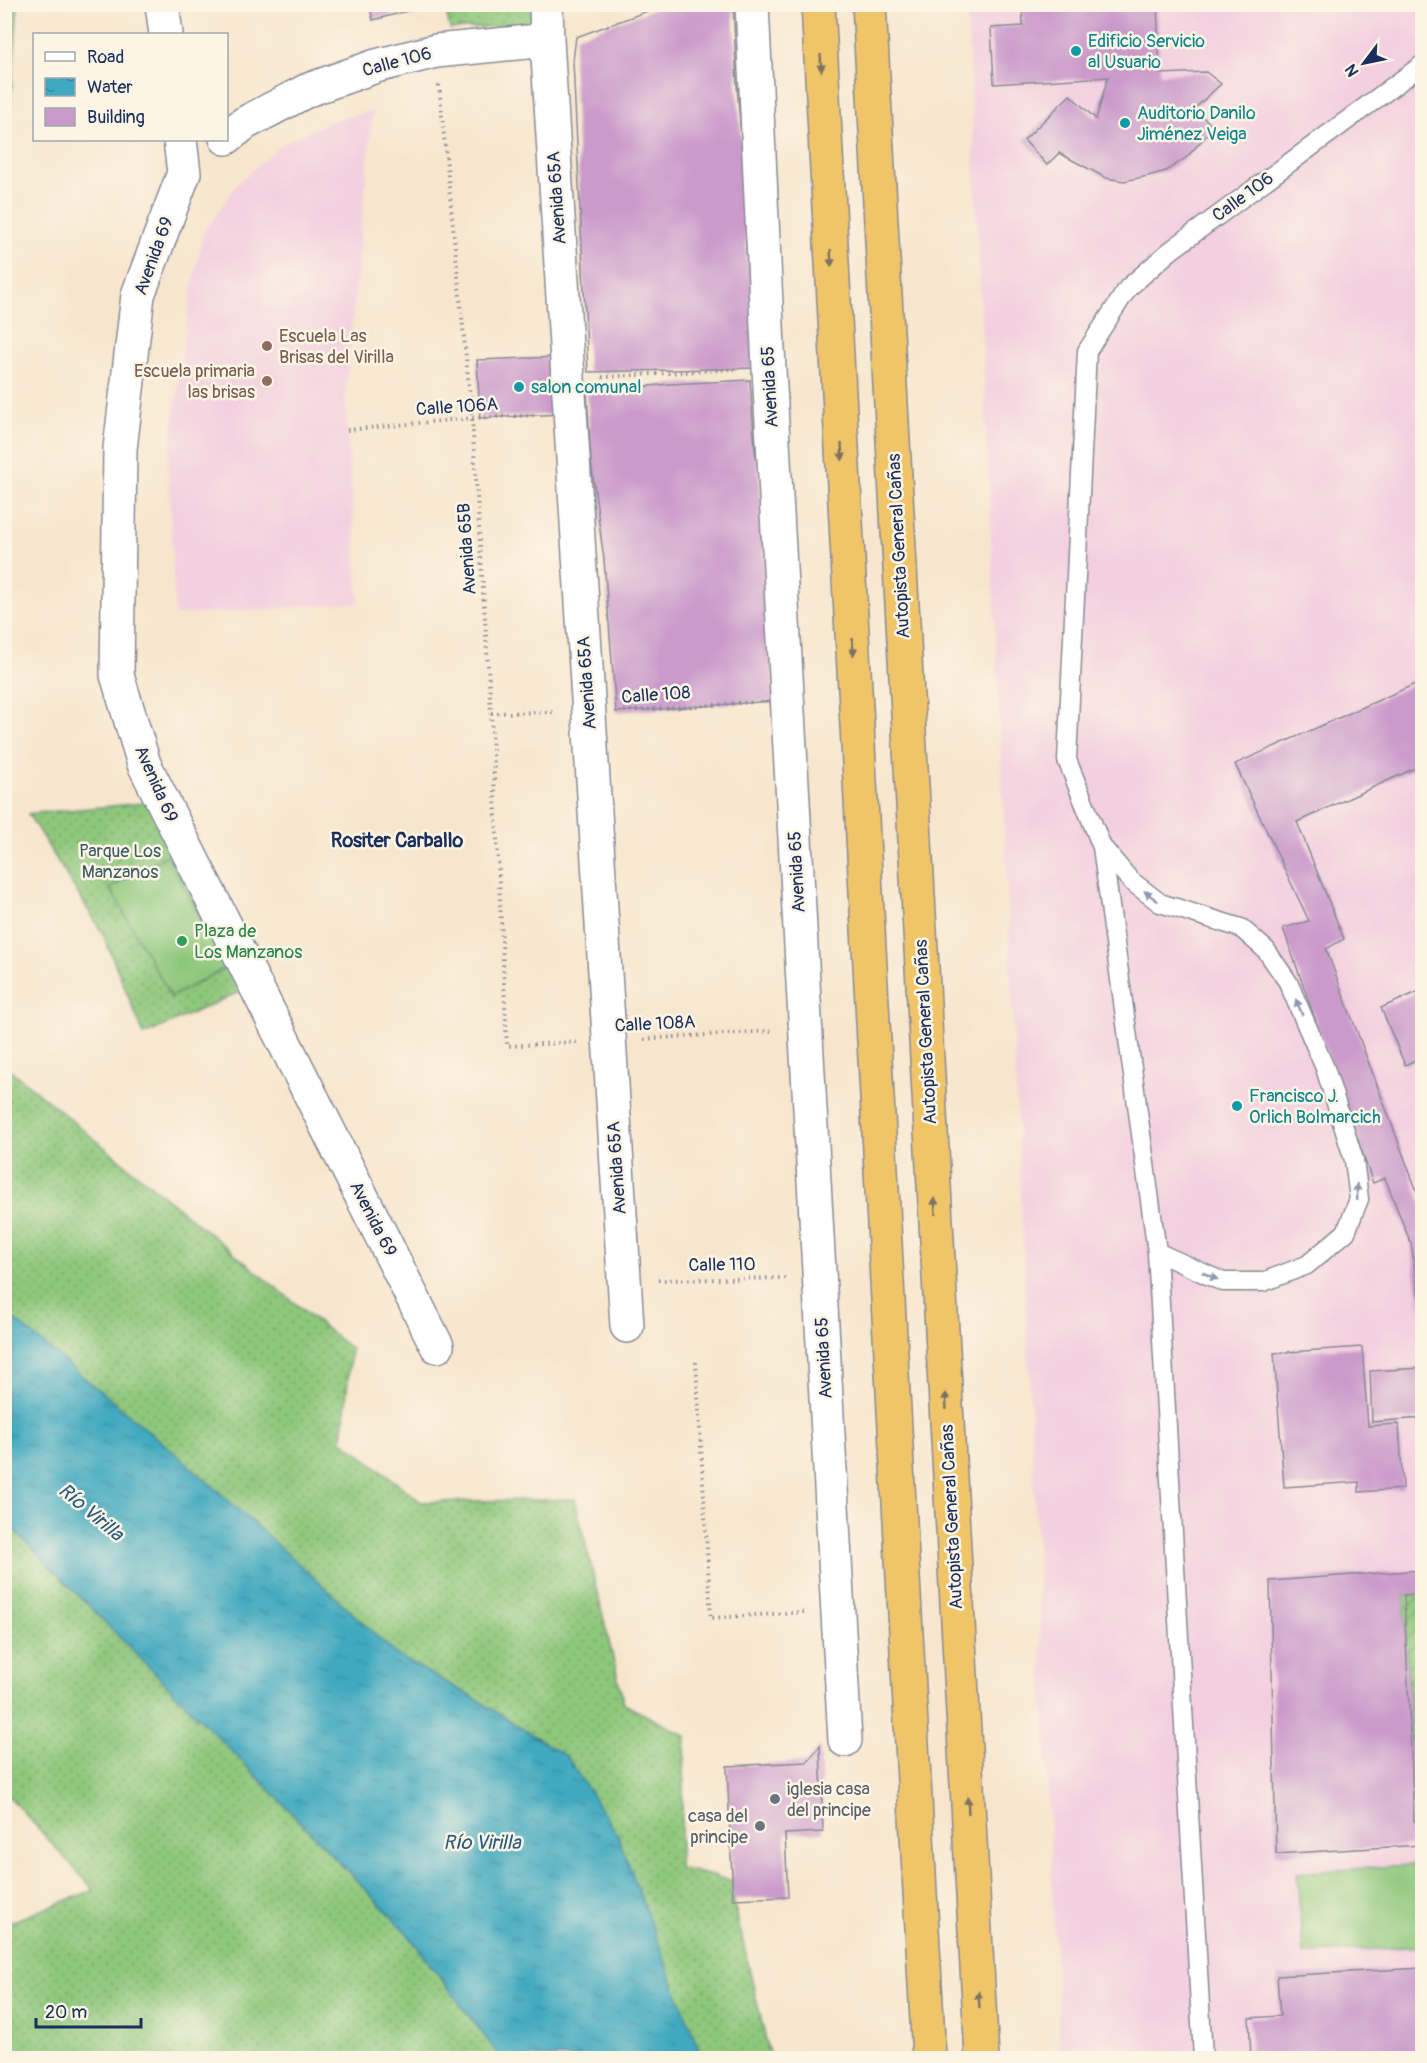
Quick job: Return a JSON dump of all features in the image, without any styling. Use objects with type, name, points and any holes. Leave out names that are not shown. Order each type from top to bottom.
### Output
[{"type":"highway","points":[[818,4],[929,2058]]},
{"type":"highway","name":"Autopista General Cañas","points":[[869,4],[982,2058]]},
{"type":"street","points":[[162,4],[166,33]]},
{"type":"street","points":[[546,4],[547,40]]},
{"type":"street","name":"Avenida 65","points":[[752,4],[769,369],[845,1740]]},
{"type":"street","name":"Calle 106","points":[[228,137],[245,123],[308,90],[376,66],[436,51],[547,40]]},
{"type":"street","name":"Avenida 65A","points":[[547,40],[627,1326]]},
{"type":"street","points":[[180,141],[184,174]]},
{"type":"street","name":"Calle 106","points":[[184,174],[224,141]]},
{"type":"street","name":"Avenida 69","points":[[184,174],[138,296],[120,449],[117,675],[144,764],[437,1346]]},
{"type":"lane","name":"Calle 106","points":[[1102,847],[1067,760],[1087,351],[1128,288],[1170,251],[1422,65]]},
{"type":"lane","points":[[1102,847],[1157,1252],[1203,2058]]},
{"type":"lane","points":[[1102,847],[1130,880],[1160,903],[1240,927],[1266,950],[1288,982],[1320,1057],[1354,1160],[1359,1199],[1346,1232],[1307,1265],[1263,1282],[1223,1282],[1157,1252]]},
{"type":"path","name":"Avenida 65B","points":[[436,51],[472,418],[491,713],[507,1046]]},
{"type":"path","points":[[568,379],[769,369]]},
{"type":"path","name":"Calle 106A","points":[[347,430],[472,418],[570,412]]},
{"type":"path","name":"Calle 108","points":[[491,713],[589,712],[788,700]]},
{"type":"path","name":"Calle 108A","points":[[507,1046],[806,1029]]},
{"type":"path","name":"Calle 110","points":[[624,1281],[820,1277]]},
{"type":"path","points":[[696,1362],[711,1618],[838,1610]]},
{"type":"shaded area","points":[[967,5],[1422,5],[1422,2058],[1060,2058]]},
{"type":"shaded area","name":"Escuela Las Brisas del Virilla","points":[[373,110],[345,394],[359,603],[175,615],[168,462],[190,298],[203,234],[237,184],[281,145],[326,123]]},
{"type":"green space","points":[[4,5],[18,5],[5,177]]},
{"type":"green space","points":[[445,5],[532,5],[534,24],[450,29]]},
{"type":"green space","name":"Parque Los Manzanos","points":[[153,802],[244,990],[144,1035],[102,932],[28,814]]},
{"type":"green space","points":[[167,855],[227,967],[171,997],[110,888]]},
{"type":"green space","points":[[4,1065],[351,1349],[342,1440],[421,1502],[575,1499],[624,1704],[686,1736],[679,1868],[733,1881],[733,1899],[770,2058],[702,2058],[671,1979],[476,1699],[398,1656],[182,1459],[5,1312]]},
{"type":"green space","points":[[5,1521],[275,1795],[407,1933],[501,2058],[5,2058],[5,1924],[94,1890],[5,1792]]},
{"type":"green space","points":[[1422,1594],[1422,1821],[1414,1821],[1404,1595]]},
{"type":"green space","points":[[1422,1864],[1422,1946],[1303,1954],[1297,1873]]},
{"type":"water","name":"Río Virilla","points":[[5,1312],[182,1459],[398,1656],[476,1699],[567,1757],[617,1834],[702,2058],[501,2058],[407,1933],[275,1795],[5,1521]]},
{"type":"building","points":[[369,4],[431,4],[431,5],[373,20]]},
{"type":"building","points":[[667,4],[733,4],[747,263],[752,263],[756,368],[588,372],[573,61],[576,37]]},
{"type":"building","points":[[1022,4],[1157,4],[1160,74],[1206,72],[1221,84],[1194,109],[1214,127],[1187,157],[1166,171],[1148,176],[1124,181],[1106,178],[1059,153],[1047,165],[1024,140],[1070,95],[1096,119],[1108,77],[994,84],[991,28],[1023,26]]},
{"type":"building","name":"salon comunal","points":[[558,357],[561,414],[480,418],[477,360]]},
{"type":"building","points":[[750,380],[755,450],[760,481],[775,701],[616,712],[604,560],[591,461],[587,392],[670,384]]},
{"type":"building","points":[[1422,681],[1422,765],[1297,822],[1344,939],[1326,949],[1422,1205],[1421,1312],[1411,1244],[1385,1178],[1373,1183],[1283,928],[1309,921],[1235,764]]},
{"type":"building","points":[[1422,972],[1422,987],[1417,975]]},
{"type":"building","points":[[1422,990],[1422,1057],[1405,1065],[1381,1008]]},
{"type":"building","points":[[1362,1347],[1368,1426],[1399,1424],[1403,1489],[1359,1492],[1359,1482],[1284,1487],[1274,1353]]},
{"type":"building","points":[[1422,1368],[1422,1418],[1372,1422],[1370,1371]]},
{"type":"building","points":[[1422,1570],[1422,1594],[1404,1595],[1414,1821],[1422,1821],[1422,1845],[1276,1854],[1270,1581]]},
{"type":"building","name":"iglesia casa del principe","points":[[820,1746],[823,1832],[785,1834],[788,1897],[733,1899],[727,1766],[807,1762]]},
{"type":"building","points":[[1422,1968],[1422,2058],[1251,2058],[1249,2018],[1280,2016],[1277,1976]]},
{"type":"place","name":"Edificio Servicio al Usuario","points":[[1076,51]]},
{"type":"place","name":"Auditorio Danilo Jiménez Veiga","points":[[1125,123]]},
{"type":"place","name":"Escuela Las Brisas del Virilla","points":[[267,346]]},
{"type":"place","name":"Escuela primaria las brisas","points":[[267,381]]},
{"type":"place","name":"salon comunal","points":[[519,387]]},
{"type":"place","name":"Plaza de Los Manzanos","points":[[182,941]]},
{"type":"place","name":"Francisco J. Orlich Bolmarcich","points":[[1237,1106]]},
{"type":"place","name":"iglesia casa del principe","points":[[775,1799]]},
{"type":"place","name":"casa del principe","points":[[760,1826]]},
{"type":"district","name":"Rositer Carballo","points":[[397,840]]}]
